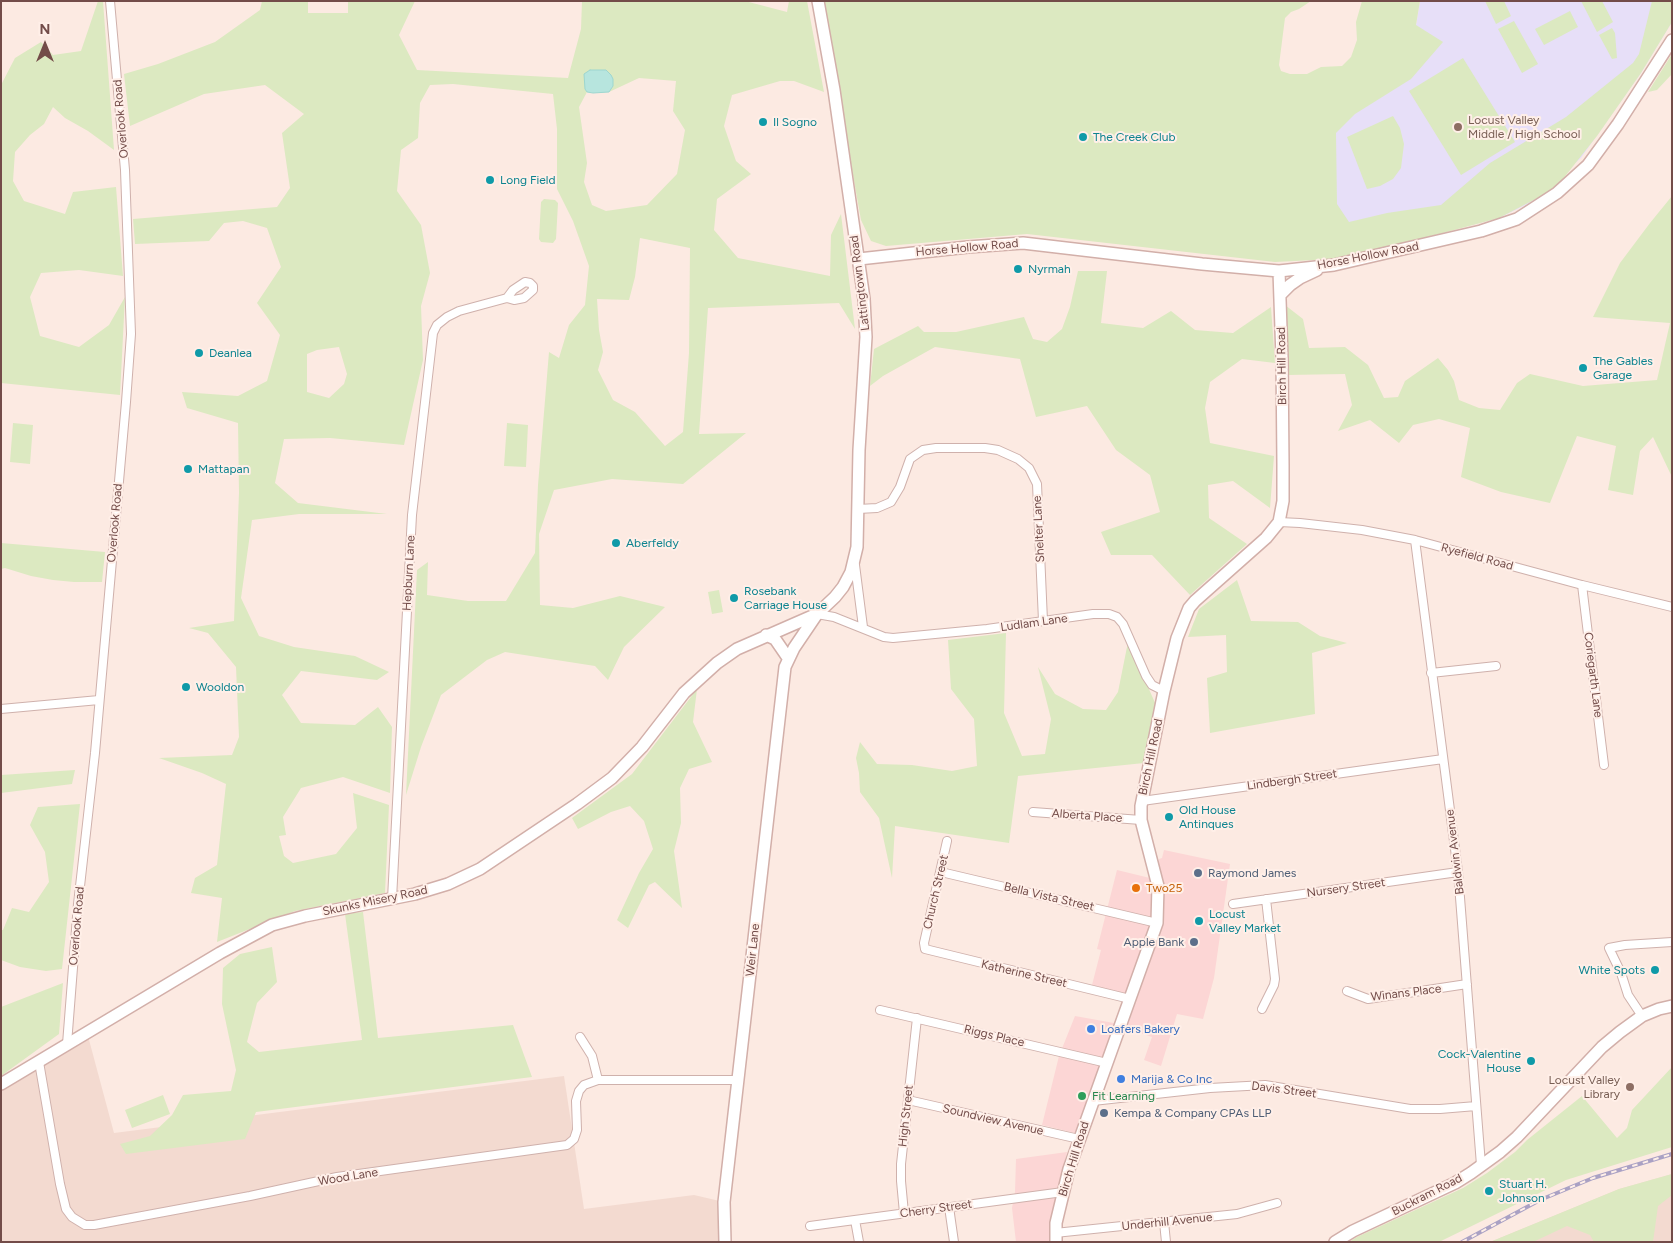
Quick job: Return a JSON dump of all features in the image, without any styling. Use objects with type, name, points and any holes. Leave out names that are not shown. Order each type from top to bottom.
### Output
[{"type":"main road","name":"Lattingtown Road","points":[[817,614],[835,597],[847,579],[855,561],[866,336],[859,260],[818,1]]},
{"type":"main road","name":"Horse Hollow Road","points":[[859,260],[968,247],[1023,243],[1279,271],[1326,266],[1400,251],[1481,231],[1516,219],[1557,193],[1588,165],[1639,93],[1672,40]]},
{"type":"main road","points":[[1280,295],[1300,278],[1326,266]]},
{"type":"main road","name":"Birch Hill Road","points":[[1056,1238],[1068,1169],[1157,922],[1158,886],[1141,820],[1142,801],[1177,638],[1189,608],[1200,595],[1266,538],[1279,522],[1283,501],[1283,483],[1279,271]]},
{"type":"main road","name":"Skunks Misery Road","points":[[1,1084],[215,957],[272,926],[305,916],[415,894],[448,884],[480,869],[577,804],[612,778],[625,765],[684,693],[698,679],[737,649],[817,614]]},
{"type":"main road","name":"Weir Lane","points":[[725,1242],[724,1202],[754,951],[781,693],[788,658],[817,614]]},
{"type":"main road","points":[[766,635],[774,639],[788,658]]},
{"type":"main road","name":"Buckram Road","points":[[1335,1242],[1353,1231],[1455,1183],[1481,1166],[1516,1137],[1602,1047],[1642,1016],[1672,1006]]},
{"type":"street","name":"Overlook Road","points":[[67,1044],[78,904],[99,700],[131,334],[125,175],[110,1]]},
{"type":"street","name":"Hepburn Lane","points":[[392,899],[412,515],[433,333],[437,325],[446,316],[507,298]]},
{"type":"street","name":"Shelter Lane","points":[[858,509],[877,508],[891,502],[900,487],[910,459],[923,450],[936,448],[985,448],[998,450],[1018,459],[1029,468],[1037,484],[1043,621]]},
{"type":"street","name":"Ryefield Road","points":[[1279,522],[1300,522],[1362,530],[1414,540],[1672,607]]},
{"type":"street","name":"Baldwin Avenue","points":[[1414,540],[1458,872],[1481,1166]]},
{"type":"street","points":[[855,561],[863,627]]},
{"type":"street","name":"Coriegarth Lane","points":[[1582,585],[1604,764]]},
{"type":"street","name":"Ludlam Lane","points":[[817,614],[834,617],[884,637],[905,638],[1093,614],[1109,614],[1116,617],[1123,624],[1146,676],[1152,685],[1164,692]]},
{"type":"street","points":[[1431,673],[1496,666]]},
{"type":"street","points":[[1,709],[99,700]]},
{"type":"street","name":"Lindbergh Street","points":[[1142,801],[1443,760]]},
{"type":"street","name":"Alberta Place","points":[[1033,812],[1141,820]]},
{"type":"street","name":"Church Street","points":[[924,943],[947,841]]},
{"type":"street","name":"Bella Vista Street","points":[[941,872],[1157,922]]},
{"type":"street","name":"Nursery Street","points":[[1233,904],[1458,872]]},
{"type":"street","points":[[1262,1008],[1274,985],[1275,978],[1266,900]]},
{"type":"street","points":[[1642,1016],[1628,995],[1621,973],[1609,948],[1672,942]]},
{"type":"street","name":"Katherine Street","points":[[924,943],[924,948],[927,951],[1130,999]]},
{"type":"street","name":"Winans Place","points":[[1347,991],[1368,999],[1467,984]]},
{"type":"street","name":"Riggs Place","points":[[880,1010],[1107,1063]]},
{"type":"street","name":"High Street","points":[[904,1213],[900,1181],[901,1164],[917,1018]]},
{"type":"street","points":[[580,1037],[592,1056],[598,1080],[738,1080]]},
{"type":"street","name":"Wood Lane","points":[[39,1062],[66,1209],[72,1217],[85,1225],[94,1225],[250,1196],[337,1177],[567,1146],[574,1139],[577,1130],[576,1101],[579,1091],[584,1085],[598,1080]]},
{"type":"street","name":"Davis Street","points":[[1093,1101],[1210,1088],[1265,1085],[1410,1110],[1476,1106]]},
{"type":"street","name":"Soundview Avenue","points":[[908,1100],[1079,1140]]},
{"type":"street","name":"Cherry Street","points":[[810,1226],[1063,1192]]},
{"type":"street","name":"Underhill Avenue","points":[[1056,1238],[1164,1222],[1238,1214],[1277,1203]]},
{"type":"street","points":[[948,1207],[954,1242]]},
{"type":"street","points":[[855,1220],[859,1242]]},
{"type":"street","points":[[1164,1222],[1166,1242]]},
{"type":"shaded area","name":"Locust Valley Middle / High School","points":[[1420,1],[1672,1],[1672,22],[1641,73],[1581,158],[1530,203],[1499,218],[1335,259],[1312,109],[1416,25]]},
{"type":"shaded area","points":[[1164,850],[1230,864],[1214,978],[1203,1019],[1177,1014],[1161,1066],[1144,1060],[1152,1037],[1126,1028],[1087,1136],[1042,1125],[1059,1056],[1075,1016],[1114,1023],[1125,994],[1092,985],[1101,950],[1097,949],[1117,870],[1154,879],[1159,859],[1162,858]]},
{"type":"shaded area","points":[[88,1036],[114,1133],[564,1076],[584,1209],[694,1195],[724,1202],[725,1242],[1,1242],[1,1088]]},
{"type":"shaded area","points":[[1067,1152],[1050,1225],[1052,1242],[1016,1242],[1012,1208],[1015,1192],[1016,1159]]},
{"type":"shaded area","points":[[1672,1174],[1672,1242],[1490,1242],[1619,1189]]},
{"type":"green space","points":[[98,1],[103,1],[114,150],[88,131],[65,118],[53,107],[44,124],[30,135],[15,152],[13,181],[24,201],[65,214],[73,192],[116,187],[123,276],[79,270],[41,273],[30,297],[40,336],[79,347],[109,325],[125,297],[120,395],[1,383],[1,85],[15,58],[41,42],[53,55],[81,51]]},
{"type":"green space","points":[[262,1],[308,1],[308,13],[348,13],[348,1],[415,1],[399,35],[417,70],[568,78],[581,29],[582,1],[745,1],[787,12],[789,1],[807,1],[824,92],[794,81],[780,81],[732,95],[724,126],[736,161],[751,174],[717,199],[714,230],[738,258],[830,276],[831,235],[841,214],[855,329],[839,303],[708,308],[699,434],[746,433],[683,484],[612,479],[554,490],[539,534],[540,605],[573,608],[620,596],[665,607],[624,647],[608,680],[595,666],[505,652],[487,660],[441,695],[421,747],[406,795],[417,570],[428,562],[427,595],[468,601],[506,601],[535,553],[538,485],[549,352],[559,358],[569,325],[585,305],[589,266],[573,221],[557,189],[557,129],[553,94],[453,84],[430,85],[420,103],[418,138],[401,150],[397,191],[421,225],[430,273],[421,306],[423,360],[404,445],[330,438],[284,439],[275,483],[298,503],[387,514],[299,514],[252,520],[241,598],[259,636],[294,647],[355,656],[389,672],[377,680],[301,671],[282,695],[301,723],[355,725],[378,707],[392,727],[390,793],[343,777],[301,788],[283,817],[286,835],[279,836],[284,856],[293,863],[336,854],[357,828],[353,793],[389,805],[385,893],[295,911],[217,942],[222,898],[191,893],[195,878],[217,865],[226,784],[202,773],[159,758],[232,755],[239,737],[236,667],[208,633],[189,628],[234,621],[239,493],[238,423],[187,408],[182,392],[238,396],[267,381],[280,335],[257,303],[281,267],[267,228],[243,221],[224,223],[209,241],[135,244],[133,219],[277,207],[290,188],[282,133],[304,114],[265,85],[204,94],[130,126],[124,74],[158,64],[215,42],[260,10]],"holes":[[[639,78],[676,81],[673,111],[685,130],[677,174],[647,205],[606,211],[592,205],[584,182],[587,163],[579,107],[587,92],[585,89],[613,86],[609,92]],[[640,238],[690,248],[689,353],[683,432],[665,446],[635,412],[613,400],[598,370],[603,352],[597,299],[629,300],[635,277]],[[339,347],[347,374],[344,384],[329,398],[307,392],[307,354],[317,350]]]},
{"type":"green space","points":[[822,1],[1311,1],[1291,12],[1285,18],[1279,65],[1281,71],[1290,74],[1307,74],[1321,67],[1342,66],[1351,57],[1357,40],[1356,22],[1362,1],[1420,1],[1416,25],[1443,42],[1411,79],[1355,114],[1336,133],[1337,204],[1349,222],[1387,213],[1441,205],[1490,163],[1566,117],[1633,63],[1639,54],[1652,1],[1672,1],[1672,22],[1641,73],[1597,136],[1555,189],[1499,218],[1443,233],[1335,259],[1275,262],[1027,234],[886,246],[871,241],[861,220]]},
{"type":"green space","points":[[1485,1],[1504,1],[1511,16],[1496,24]]},
{"type":"green space","points":[[1581,1],[1602,1],[1613,22],[1597,32]]},
{"type":"green space","points":[[1570,11],[1578,27],[1544,45],[1535,29]]},
{"type":"green space","points":[[1514,21],[1538,64],[1522,73],[1498,29]]},
{"type":"green space","points":[[1612,28],[1615,33],[1617,58],[1612,59],[1599,35]]},
{"type":"green space","points":[[1672,54],[1672,74],[1657,90],[1648,92]]},
{"type":"green space","points":[[1463,58],[1515,142],[1461,175],[1409,91]]},
{"type":"green space","points":[[1393,116],[1400,128],[1404,144],[1401,168],[1393,179],[1380,186],[1367,189],[1347,137]]},
{"type":"green space","points":[[1672,196],[1672,477],[1653,437],[1640,451],[1633,495],[1608,490],[1616,446],[1577,436],[1550,503],[1501,492],[1461,477],[1470,428],[1439,419],[1413,425],[1399,443],[1370,420],[1338,431],[1352,405],[1345,374],[1287,375],[1285,305],[1303,319],[1309,348],[1345,347],[1368,365],[1384,398],[1398,397],[1405,381],[1438,358],[1454,381],[1459,400],[1479,408],[1500,410],[1517,383],[1530,374],[1583,386],[1657,380],[1670,323],[1593,317],[1620,263]]},
{"type":"green space","points":[[544,199],[555,200],[558,203],[556,239],[553,243],[541,242],[539,239],[541,202]]},
{"type":"green space","points":[[1078,271],[1107,271],[1101,323],[1143,328],[1171,311],[1195,330],[1233,333],[1271,307],[1275,363],[1242,359],[1210,382],[1205,408],[1210,443],[1274,456],[1270,508],[1233,481],[1208,485],[1209,518],[1247,544],[1190,595],[1152,555],[1111,555],[1101,532],[1160,512],[1150,475],[1116,450],[1087,406],[1036,417],[1020,359],[935,347],[883,376],[870,386],[874,349],[918,326],[924,332],[956,332],[1024,317],[1033,339],[1047,342],[1062,329],[1070,307]]},
{"type":"green space","points":[[13,423],[33,425],[30,464],[10,462]]},
{"type":"green space","points":[[507,423],[528,425],[526,467],[504,466]]},
{"type":"green space","points":[[1,543],[105,552],[102,582],[53,580],[5,568],[1,569]]},
{"type":"green space","points":[[1237,580],[1251,621],[1298,622],[1320,636],[1347,643],[1312,653],[1315,714],[1210,733],[1207,678],[1227,672],[1226,635],[1188,637],[1199,609]]},
{"type":"green space","points":[[719,590],[723,612],[712,614],[708,592]]},
{"type":"green space","points":[[1006,633],[1004,713],[1022,756],[1045,754],[1051,719],[1038,667],[1055,694],[1083,709],[1106,710],[1118,692],[1128,642],[1156,705],[1144,763],[1018,776],[1009,843],[895,826],[892,878],[879,818],[860,792],[856,758],[860,742],[877,764],[912,765],[952,771],[977,766],[974,719],[951,689],[948,640]]},
{"type":"green space","points":[[697,689],[693,722],[712,762],[689,769],[680,788],[681,823],[674,851],[682,908],[655,882],[649,885],[628,928],[617,920],[639,873],[653,849],[644,821],[630,806],[611,812],[578,829],[572,818],[632,774]]},
{"type":"green space","points":[[75,770],[72,784],[1,793],[1,775]]},
{"type":"green space","points":[[80,804],[62,969],[46,971],[20,967],[1,960],[1,930],[3,930],[12,908],[29,912],[49,882],[45,852],[30,825],[38,807]]},
{"type":"green space","points":[[363,912],[378,1038],[513,1025],[532,1077],[256,1112],[245,1139],[126,1154],[120,1144],[150,1136],[172,1115],[183,1095],[231,1091],[236,1070],[222,1004],[223,968],[240,954],[272,947],[277,982],[257,1003],[247,1042],[259,1052],[362,1040],[345,914]]},
{"type":"green space","points":[[63,983],[59,1034],[1,1076],[1,1007]]},
{"type":"green space","points":[[1672,1067],[1672,1147],[1566,1180],[1439,1242],[1349,1242],[1463,1188],[1487,1173],[1582,1096],[1617,1138],[1627,1128],[1632,1110]]},
{"type":"green space","points":[[163,1095],[170,1114],[132,1128],[125,1110]]},
{"type":"green space","points":[[1672,1174],[1672,1195],[1658,1206],[1653,1242],[1594,1242],[1590,1235],[1567,1226],[1533,1242],[1490,1242],[1619,1189]]},
{"type":"water","points":[[590,70],[606,70],[611,75],[613,86],[609,92],[587,92],[584,74]]},
{"type":"railway","points":[[1462,1242],[1540,1200],[1593,1178],[1672,1154]]},
{"type":"place","name":"Il Sogno","points":[[763,122]]},
{"type":"place","name":"Locust Valley Middle / High School","points":[[1458,127]]},
{"type":"place","name":"The Creek Club","points":[[1083,137]]},
{"type":"place","name":"Long Field","points":[[490,180]]},
{"type":"place","name":"Nyrmah","points":[[1018,269]]},
{"type":"place","name":"Deanlea","points":[[199,353]]},
{"type":"place","name":"The Gables Garage","points":[[1583,368]]},
{"type":"place","name":"Mattapan","points":[[188,469]]},
{"type":"place","name":"Aberfeldy","points":[[616,543]]},
{"type":"place","name":"Rosebank Carriage House","points":[[734,598]]},
{"type":"place","name":"Wooldon","points":[[186,687]]},
{"type":"place","name":"Old House Antinques","points":[[1169,817]]},
{"type":"place","name":"Raymond James","points":[[1198,873]]},
{"type":"place","name":"Two25","points":[[1136,888]]},
{"type":"place","name":"Locust Valley Market","points":[[1199,921]]},
{"type":"place","name":"Apple Bank","points":[[1194,942]]},
{"type":"place","name":"White Spots","points":[[1655,970]]},
{"type":"place","name":"Loafers Bakery","points":[[1091,1029]]},
{"type":"place","name":"Cock-Valentine House","points":[[1531,1061]]},
{"type":"place","name":"Marija & Co Inc","points":[[1121,1079]]},
{"type":"place","name":"Locust Valley Library","points":[[1630,1087]]},
{"type":"place","name":"Fit Learning","points":[[1082,1096]]},
{"type":"place","name":"Kempa & Company CPAs LLP","points":[[1104,1113]]},
{"type":"place","name":"Stuart H. Johnson","points":[[1489,1191]]}]
